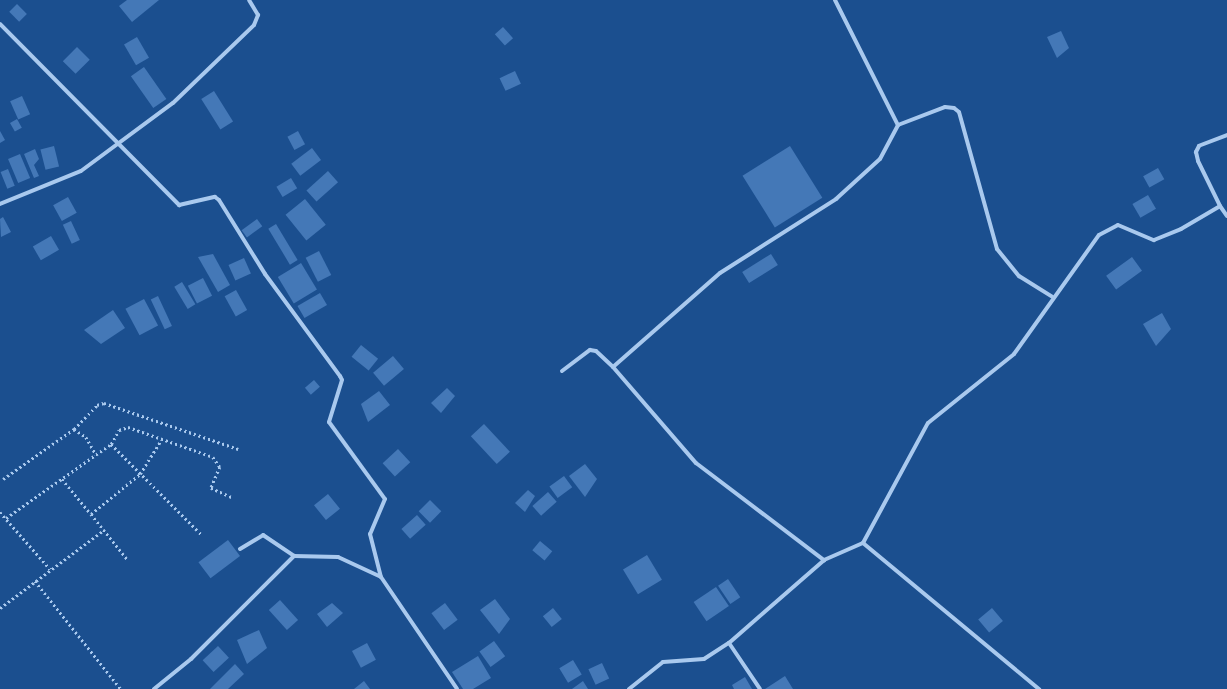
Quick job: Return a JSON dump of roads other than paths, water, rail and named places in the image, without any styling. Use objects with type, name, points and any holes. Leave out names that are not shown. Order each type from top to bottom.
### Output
[{"type":"street","points":[[0,204],[81,171],[173,103],[254,25],[258,15],[249,0]]},
{"type":"street","points":[[835,0],[898,125]]},
{"type":"street","points":[[0,24],[179,205],[215,197],[219,200],[265,274],[340,376],[342,380],[329,422],[386,499],[370,534],[381,577],[457,689]]},
{"type":"street","points":[[613,367],[720,273],[836,199],[880,158],[898,125],[945,108],[954,108],[959,112],[997,249],[1019,276],[1052,297]]},
{"type":"street","points":[[1227,135],[1199,146],[1196,152],[1220,206],[1227,216]]},
{"type":"street","points":[[629,689],[662,662],[700,661],[729,643],[824,560],[863,542],[928,423],[1014,354],[1052,297],[1091,244],[1107,229],[1118,225],[1151,240],[1182,229],[1220,206]]},
{"type":"street","points":[[562,372],[590,350],[596,351],[613,367],[696,463],[824,560]]},
{"type":"street","points":[[240,548],[263,535],[294,556],[338,557],[381,577]]},
{"type":"street","points":[[863,542],[1039,689]]},
{"type":"street","points":[[154,689],[191,659],[294,556]]},
{"type":"street","points":[[729,643],[760,689]]}]
